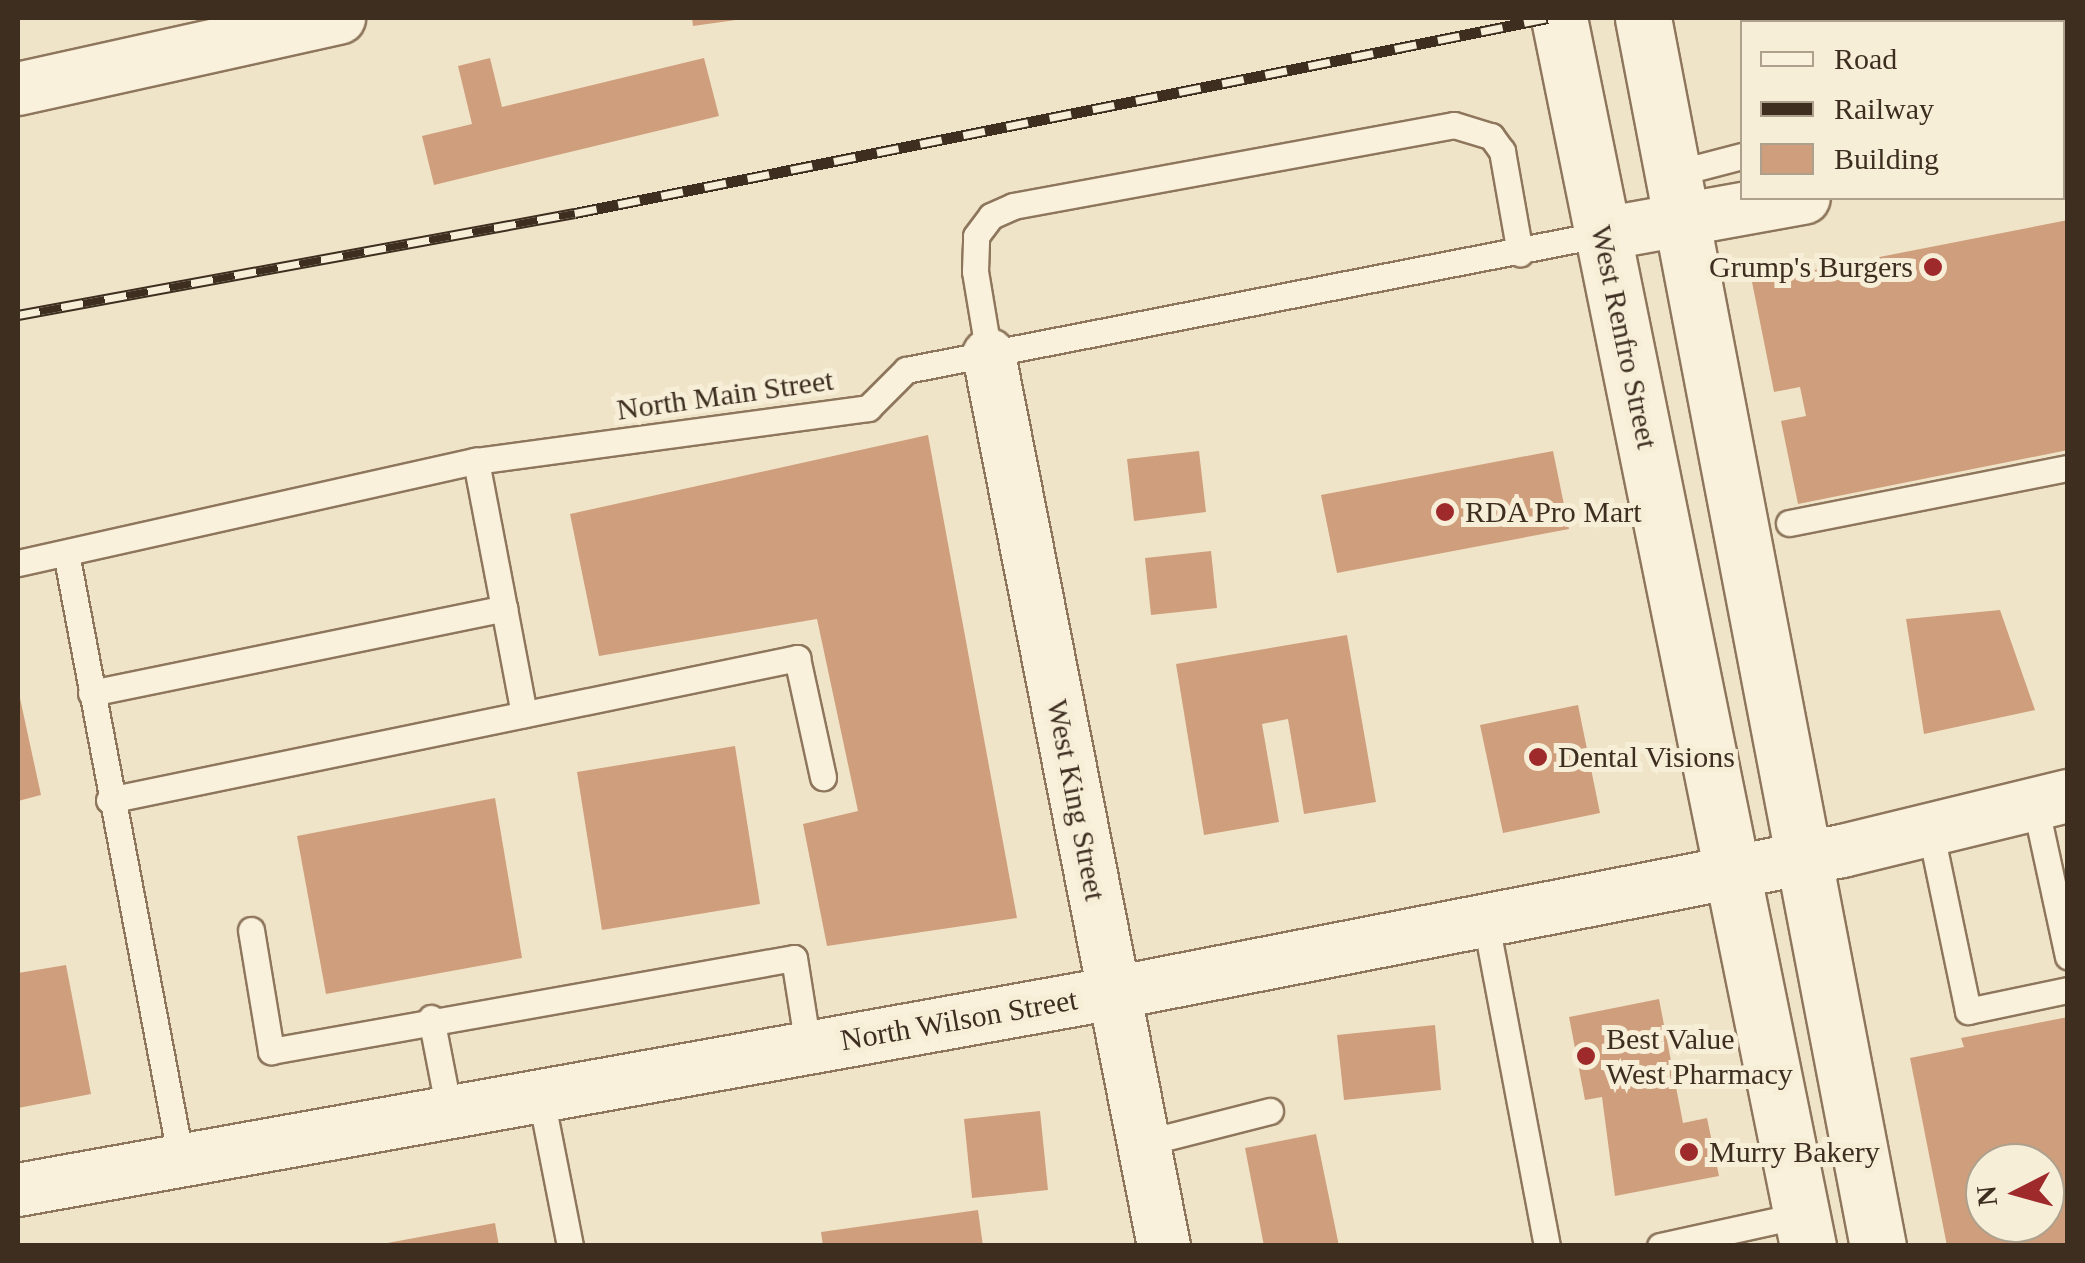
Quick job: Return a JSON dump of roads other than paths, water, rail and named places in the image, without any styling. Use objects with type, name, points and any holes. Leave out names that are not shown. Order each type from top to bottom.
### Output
[{"type":"main road","name":"West Renfro Street","points":[[1558,18],[1735,872],[1804,1230]]},
{"type":"main road","points":[[1642,18],[1878,1246]]},
{"type":"street","points":[[18,89],[263,27],[339,18]]},
{"type":"street","points":[[1603,234],[1678,196],[1740,197]]},
{"type":"street","name":"West King Street","points":[[989,356],[1164,1246]]},
{"type":"street","name":"North Wilson Street","points":[[18,1190],[182,1165],[808,1046],[1114,993],[1806,858],[2052,800]]},
{"type":"lane","points":[[989,356],[975,271],[976,236],[990,216],[1052,198],[1454,126],[1491,136],[1502,151],[1520,253]]},
{"type":"lane","points":[[1678,196],[1740,157]]},
{"type":"lane","name":"North Main Street","points":[[18,562],[476,461],[868,408],[906,370],[1603,234]]},
{"type":"lane","points":[[476,461],[524,714]]},
{"type":"lane","points":[[1789,524],[2068,468]]},
{"type":"lane","points":[[66,553],[109,800],[182,1165]]},
{"type":"lane","points":[[91,693],[504,608]]},
{"type":"lane","points":[[109,800],[797,658],[823,777]]},
{"type":"lane","points":[[2052,800],[2068,956]]},
{"type":"lane","points":[[1930,829],[1968,1011],[2068,990]]},
{"type":"lane","points":[[1485,918],[1547,1246]]},
{"type":"lane","points":[[251,930],[272,1051],[431,1018],[794,958],[808,1046]]},
{"type":"lane","points":[[431,1018],[450,1116]]},
{"type":"lane","points":[[541,1098],[570,1246]]},
{"type":"lane","points":[[1144,1142],[1270,1111]]},
{"type":"lane","points":[[1660,1246],[1804,1230]]},
{"type":"railway","points":[[18,315],[575,213],[1548,18]]},
{"type":"place","name":"Grump's Burgers","points":[[1933,267]]},
{"type":"place","name":"RDA Pro Mart","points":[[1445,512]]},
{"type":"place","name":"Dental Visions","points":[[1538,757]]},
{"type":"place","name":"Best Value West Pharmacy","points":[[1586,1056]]},
{"type":"place","name":"Murry Bakery","points":[[1689,1152]]}]
